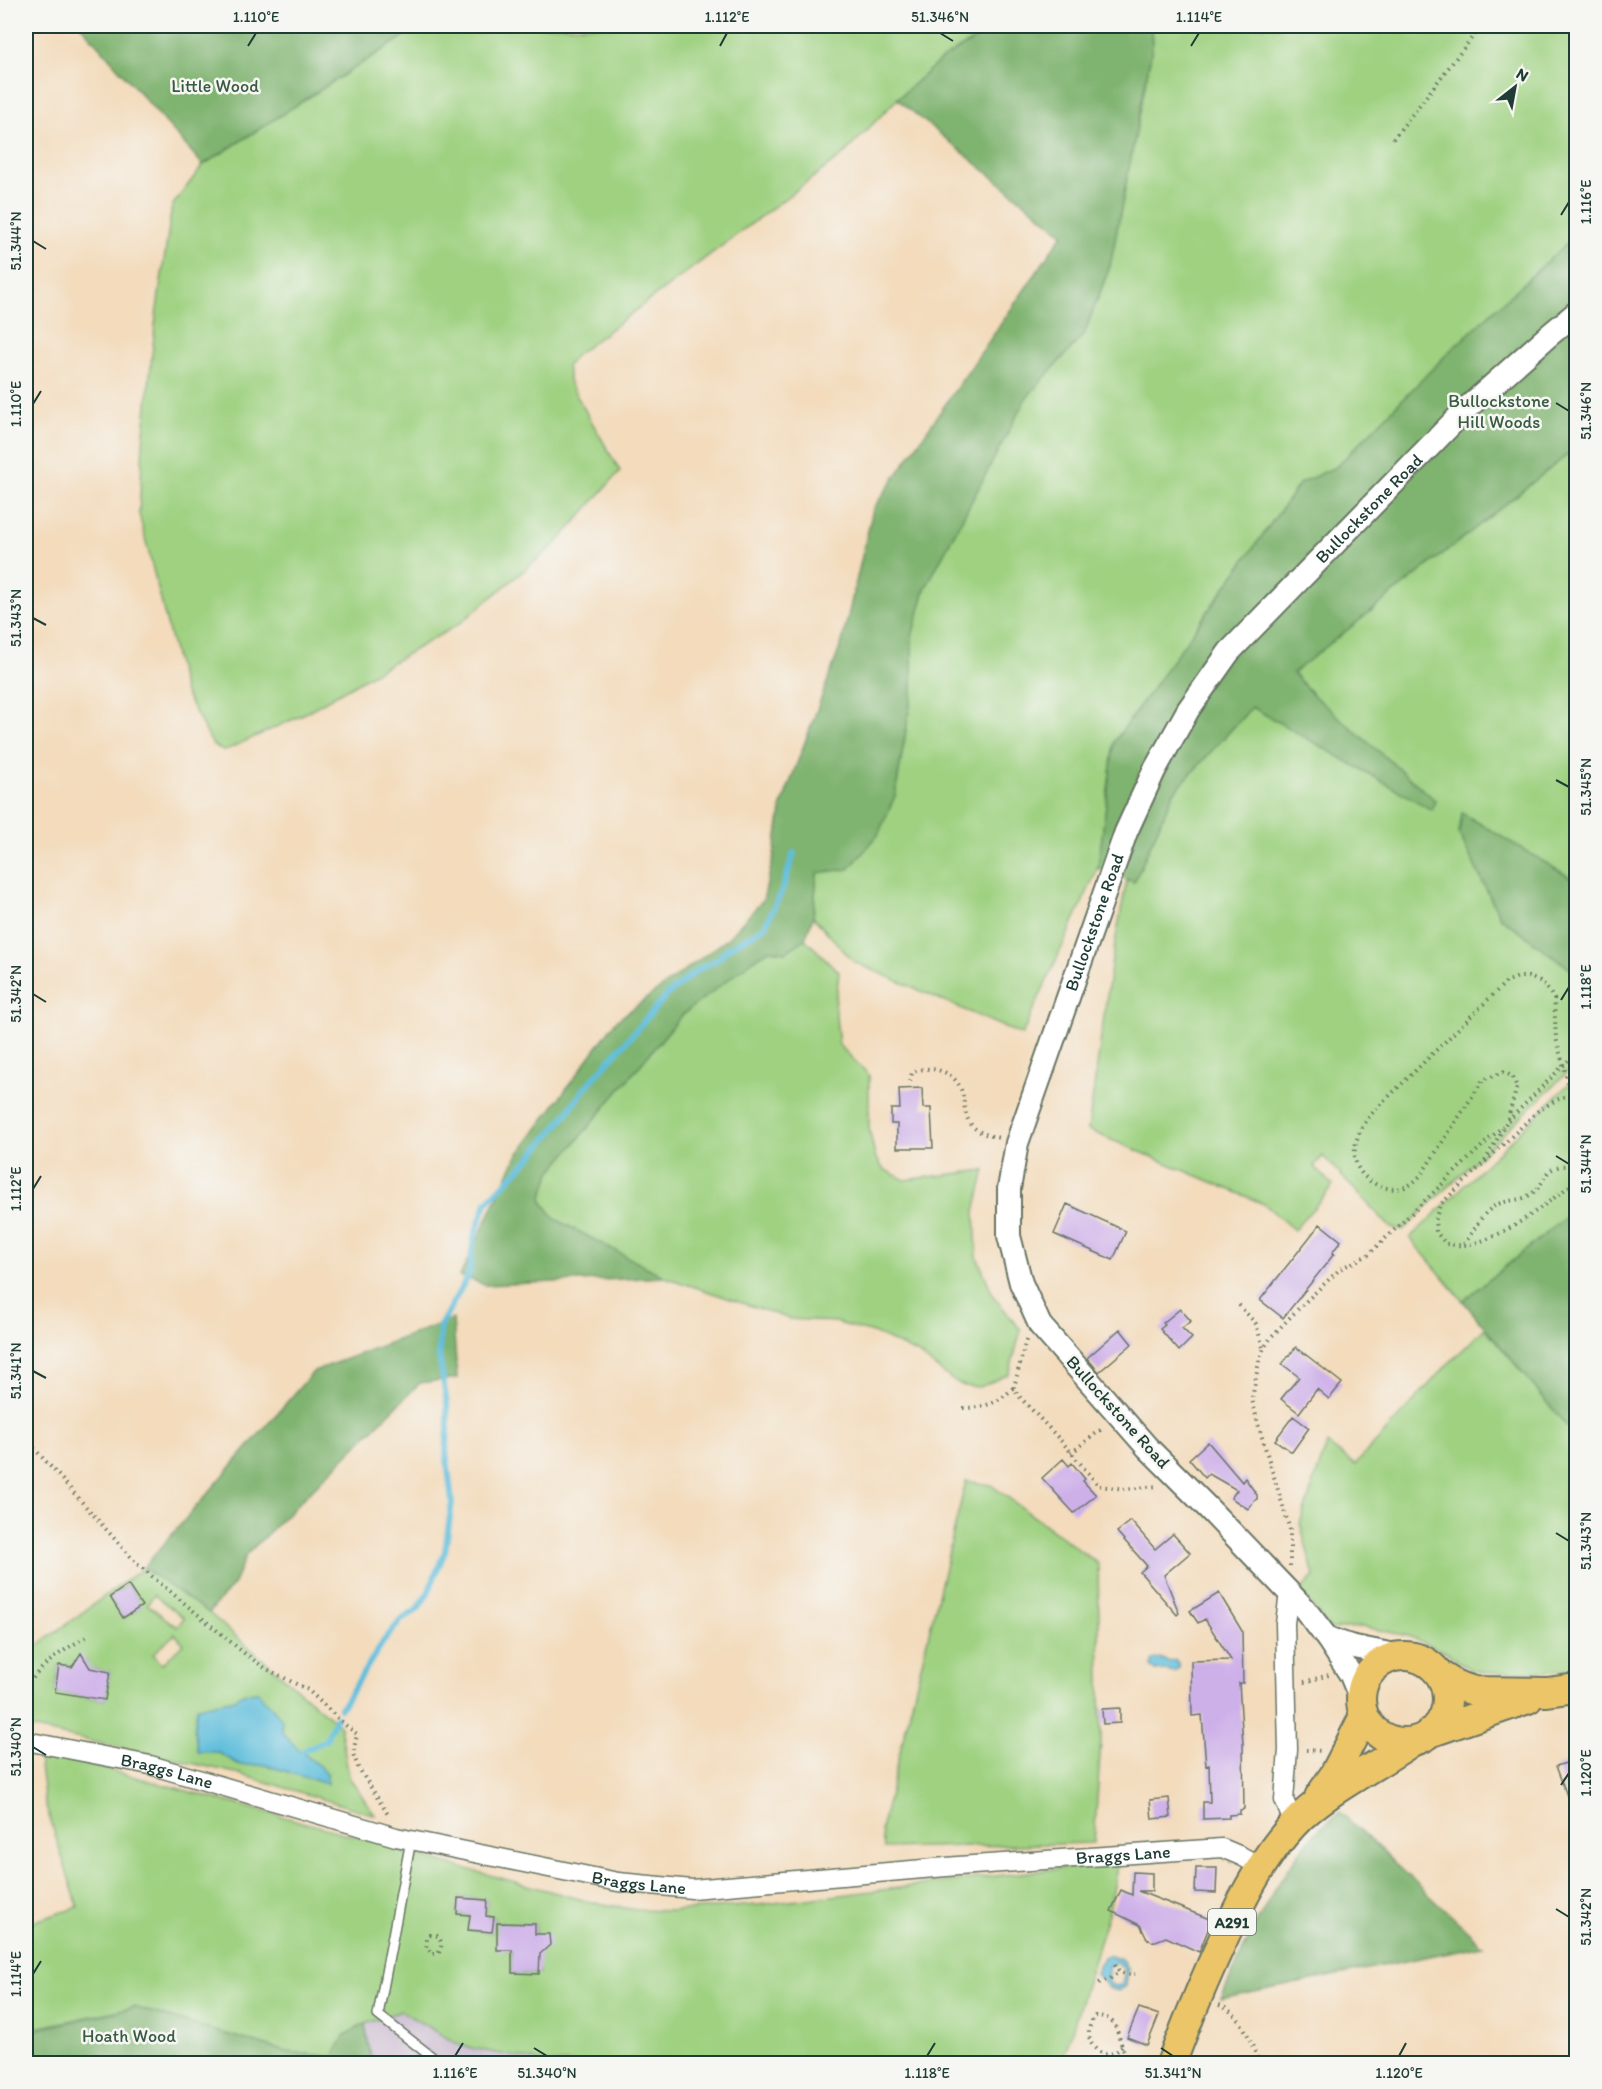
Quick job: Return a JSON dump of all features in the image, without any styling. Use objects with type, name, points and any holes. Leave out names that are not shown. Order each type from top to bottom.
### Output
[{"type":"main road","points":[[1399,1656],[1408,1656],[1426,1662],[1440,1675],[1447,1701],[1444,1715],[1421,1737],[1399,1742],[1375,1731],[1362,1707],[1364,1683],[1369,1672],[1388,1658],[1399,1656]]},
{"type":"main road","name":"A291","points":[[1440,1675],[1466,1690],[1547,1692],[1576,1688]]},
{"type":"main road","name":"A291","points":[[1302,1816],[1421,1737],[1547,1692]]},
{"type":"main road","name":"A291","points":[[1171,2064],[1195,2001],[1246,1893],[1277,1844],[1334,1775],[1362,1707]]},
{"type":"street","name":"Bullockstone Road","points":[[1362,1707],[1351,1676],[1327,1638],[1284,1587],[1147,1447],[1040,1324],[1020,1282],[1009,1236],[1009,1189],[1017,1143],[1126,832],[1154,771],[1188,710],[1229,652],[1467,408],[1576,313]]},
{"type":"street","points":[[1284,1587],[1288,1750],[1284,1800],[1302,1816]]},
{"type":"street","points":[[1327,1638],[1350,1646],[1399,1656]]},
{"type":"street","name":"Braggs Lane","points":[[26,1741],[150,1766],[404,1838],[618,1882],[692,1889],[958,1866],[1222,1848],[1262,1867]]},
{"type":"lane","points":[[404,1838],[378,2015],[441,2064]]},
{"type":"path","points":[[1393,140],[1481,26]]},
{"type":"path","points":[[1485,1161],[1507,1122],[1517,1087],[1512,1076],[1503,1072],[1482,1080],[1421,1175],[1412,1184],[1403,1188],[1390,1189],[1374,1184],[1361,1173],[1355,1158],[1357,1140],[1363,1124],[1374,1111],[1506,982],[1518,976],[1540,981],[1554,999],[1556,1038],[1571,1094]]},
{"type":"path","points":[[1263,1348],[1292,1315],[1340,1269],[1368,1255],[1576,1053]]},
{"type":"path","points":[[909,1081],[912,1073],[919,1068],[930,1068],[953,1078],[960,1087],[963,1110],[971,1124],[978,1131],[1017,1143]]},
{"type":"path","points":[[1576,1095],[1571,1094],[1538,1111],[1440,1205],[1435,1220],[1436,1232],[1446,1244],[1464,1245],[1482,1240],[1527,1219],[1576,1181]]},
{"type":"path","points":[[1464,1245],[1493,1206],[1527,1197],[1538,1188],[1544,1176],[1552,1168],[1576,1165]]},
{"type":"path","points":[[1239,1305],[1256,1324],[1263,1348],[1252,1399],[1290,1530],[1291,1565],[1284,1587]]},
{"type":"path","points":[[963,1408],[981,1408],[1000,1400],[1014,1387],[1026,1337],[1040,1324]]},
{"type":"path","points":[[1014,1387],[1017,1394],[1099,1486],[1126,1489],[1156,1486],[1175,1475]]},
{"type":"path","points":[[1071,1453],[1107,1424]]},
{"type":"path","points":[[26,1439],[136,1563],[244,1653],[265,1668],[308,1690],[357,1734],[353,1754],[358,1767],[404,1838]]},
{"type":"path","points":[[26,1688],[35,1674],[56,1655],[86,1637]]},
{"type":"path","points":[[430,1935],[439,1938],[442,1944],[440,1952],[436,1955],[429,1952],[426,1942],[430,1935]]},
{"type":"path","points":[[1115,1964],[1119,1972],[1135,1974]]},
{"type":"path","points":[[1099,1983],[1119,1972]]},
{"type":"path","points":[[1195,2001],[1227,2008],[1239,2019],[1260,2064]]},
{"type":"path","points":[[1122,2046],[1117,2052],[1110,2054],[1093,2047],[1088,2037],[1090,2023],[1095,2016],[1105,2016],[1112,2021],[1131,2064]]},
{"type":"shaded area","points":[[401,2011],[461,2046],[547,2063],[372,2063],[365,2024]]},
{"type":"green space","name":"Little Wood","points":[[81,26],[420,26],[203,165]]},
{"type":"green space","points":[[420,26],[998,26],[943,58],[897,99],[843,155],[576,355],[567,366],[570,384],[620,471],[557,543],[459,624],[298,717],[224,751],[213,745],[184,691],[139,514],[143,444],[156,316],[172,206],[203,165]]},
{"type":"green space","points":[[998,26],[1151,26],[1152,49],[1110,266],[1084,334],[1026,398],[925,589],[912,636],[912,694],[895,796],[878,835],[849,869],[817,873],[813,917],[805,939],[786,952],[769,950],[681,1016],[550,1173],[541,1200],[555,1219],[665,1277],[485,1285],[460,1276],[517,1156],[616,1021],[727,939],[763,900],[774,855],[782,804],[842,642],[873,509],[1063,234],[897,99],[943,58]]},
{"type":"green space","points":[[1151,26],[1576,26],[1576,235],[1449,352],[1336,467],[1300,483],[1114,742],[1098,868],[1022,1035],[854,962],[813,917],[817,873],[895,796],[912,694],[912,636],[925,589],[1026,398],[1084,334],[1110,266],[1152,49]]},
{"type":"green space","name":"Bullockstone Hill Woods","points":[[1576,235],[1576,448],[1293,673],[1312,694],[1435,800],[1432,810],[1252,707],[1174,792],[1134,882],[1098,868],[1114,742],[1300,483],[1336,467],[1449,352]]},
{"type":"green space","points":[[1576,448],[1576,881],[1463,814],[1459,834],[1500,917],[1573,971],[1576,978],[1576,1064],[1403,1230],[1390,1227],[1323,1156],[1314,1166],[1333,1186],[1294,1230],[1264,1204],[1088,1130],[1112,959],[1127,879],[1134,882],[1174,792],[1252,707],[1432,809],[1293,673]]},
{"type":"green space","points":[[1462,813],[1576,881],[1576,978],[1573,971],[1500,917],[1459,834]]},
{"type":"green space","points":[[805,939],[839,972],[835,1007],[839,1045],[869,1075],[869,1128],[875,1156],[883,1169],[905,1180],[985,1170],[975,1211],[977,1257],[994,1297],[1021,1330],[1009,1374],[980,1387],[964,1386],[917,1353],[876,1334],[835,1322],[790,1319],[665,1277],[555,1219],[541,1200],[550,1173],[681,1016],[702,996],[769,949],[786,952]]},
{"type":"green space","points":[[1576,1077],[1576,1209],[1463,1301],[1410,1238]]},
{"type":"green space","points":[[1576,1209],[1576,1437],[1463,1301]]},
{"type":"green space","points":[[453,1319],[457,1378],[420,1383],[246,1555],[234,1583],[209,1613],[143,1568],[314,1371]]},
{"type":"green space","points":[[1485,1328],[1576,1437],[1576,1670],[1489,1673],[1471,1670],[1446,1652],[1408,1636],[1364,1627],[1330,1629],[1300,1591],[1314,1576],[1300,1523],[1327,1444],[1355,1465],[1445,1367]]},
{"type":"green space","points":[[966,1481],[991,1485],[1098,1564],[1101,1741],[1094,1843],[884,1848],[881,1830]]},
{"type":"green space","points":[[143,1568],[209,1613],[340,1726],[349,1777],[375,1815],[236,1773],[26,1727],[26,1654]],"holes":[[[128,1585],[141,1606],[124,1618],[110,1597]],[[154,1595],[184,1618],[177,1627],[147,1604]],[[175,1634],[184,1644],[162,1664],[153,1654]],[[78,1658],[84,1659],[87,1668],[110,1672],[105,1700],[55,1692],[59,1665],[75,1667]]]},
{"type":"green space","points":[[38,1751],[587,1901],[636,1910],[673,1911],[758,1905],[1119,1861],[1109,1910],[1062,2063],[547,2063],[461,2046],[401,2011],[365,2024],[345,2035],[333,2057],[287,2052],[134,2007],[26,2030],[26,1924],[78,1907],[45,1803]],"holes":[[[459,1898],[487,1900],[486,1916],[494,1917],[492,1932],[469,1930],[470,1915],[457,1914]],[[498,1923],[535,1924],[539,1974],[512,1973],[512,1950],[497,1949]]]},
{"type":"green space","points":[[1340,1812],[1483,1945],[1221,1999],[1250,1936],[1284,1874],[1315,1833]]},
{"type":"green space","name":"Hoath Wood","points":[[134,2007],[287,2052],[333,2057],[345,2035],[365,2024],[372,2063],[26,2063],[26,2032]]},
{"type":"water","points":[[1160,1658],[1168,1662],[1176,1660],[1179,1668],[1174,1672],[1156,1671],[1151,1667],[1153,1660]]},
{"type":"water","points":[[258,1692],[282,1719],[282,1730],[286,1737],[327,1773],[327,1784],[265,1765],[240,1765],[217,1752],[198,1752],[194,1729],[197,1707],[235,1699],[245,1693]]},
{"type":"water","points":[[1108,1955],[1121,1960],[1128,1969],[1126,1986],[1119,1991],[1109,1988],[1096,1974],[1103,1957]],"holes":[[[1116,1963],[1124,1969],[1122,1983],[1118,1986],[1112,1985],[1108,1981],[1108,1966]]]},
{"type":"building","points":[[922,1088],[923,1108],[931,1108],[933,1148],[897,1148],[897,1124],[891,1124],[891,1109],[900,1109],[899,1089]]},
{"type":"building","points":[[1067,1204],[1126,1231],[1113,1260],[1054,1234]]},
{"type":"building","points":[[1320,1224],[1341,1241],[1332,1253],[1334,1254],[1283,1318],[1260,1300]]},
{"type":"building","points":[[1180,1309],[1191,1321],[1182,1328],[1192,1338],[1179,1351],[1160,1329],[1165,1325],[1163,1323]]},
{"type":"building","points":[[1120,1329],[1132,1344],[1099,1372],[1087,1358]]},
{"type":"building","points":[[1296,1347],[1342,1383],[1329,1399],[1317,1389],[1299,1413],[1281,1399],[1299,1377],[1282,1364]]},
{"type":"building","points":[[1293,1416],[1309,1428],[1292,1452],[1275,1440]]},
{"type":"building","points":[[1208,1442],[1242,1482],[1245,1478],[1257,1495],[1257,1499],[1248,1509],[1231,1498],[1237,1490],[1209,1474],[1205,1478],[1189,1459]]},
{"type":"building","points":[[1063,1459],[1069,1466],[1072,1463],[1085,1479],[1083,1481],[1096,1495],[1074,1513],[1042,1478]]},
{"type":"building","points":[[1131,1521],[1155,1549],[1173,1534],[1190,1553],[1164,1575],[1179,1613],[1177,1615],[1140,1572],[1147,1566],[1117,1532]]},
{"type":"building","points":[[128,1585],[142,1606],[123,1618],[110,1597]]},
{"type":"building","points":[[1219,1593],[1242,1631],[1243,1683],[1239,1683],[1244,1809],[1240,1810],[1240,1814],[1229,1815],[1229,1818],[1203,1819],[1203,1802],[1210,1802],[1209,1765],[1206,1766],[1202,1715],[1192,1716],[1191,1661],[1231,1660],[1205,1619],[1198,1623],[1190,1611]]},
{"type":"building","points":[[81,1653],[90,1668],[110,1672],[105,1700],[55,1692],[59,1665],[72,1667]]},
{"type":"building","points":[[1120,1708],[1120,1723],[1103,1724],[1102,1709]]},
{"type":"building","points":[[1576,1760],[1576,1811],[1573,1812],[1556,1766]]},
{"type":"building","points":[[1169,1798],[1171,1817],[1152,1819],[1150,1800]]},
{"type":"building","points":[[1196,1868],[1217,1868],[1216,1893],[1195,1892]]},
{"type":"building","points":[[1133,1872],[1152,1873],[1152,1891],[1138,1891],[1212,1920],[1199,1952],[1166,1937],[1153,1942],[1147,1939],[1140,1925],[1111,1911],[1121,1890],[1132,1895]]},
{"type":"building","points":[[458,1898],[487,1900],[486,1916],[494,1917],[492,1932],[468,1930],[470,1915],[457,1914]]},
{"type":"building","points":[[497,1923],[535,1924],[535,1934],[549,1934],[550,1945],[540,1954],[539,1974],[512,1973],[512,1950],[497,1950]]},
{"type":"building","points":[[1139,2008],[1159,2015],[1147,2045],[1127,2037]]},
{"type":"waterway","points":[[341,1708],[383,1642],[401,1620],[417,1610],[428,1593],[445,1551],[452,1502],[446,1451],[447,1404],[439,1355],[440,1326],[469,1274],[474,1237],[486,1203],[530,1158],[584,1089],[667,995],[696,971],[719,958],[727,949],[764,927],[781,893],[794,853]]},
{"type":"waterway","points":[[303,1751],[326,1740],[336,1717]]}]
